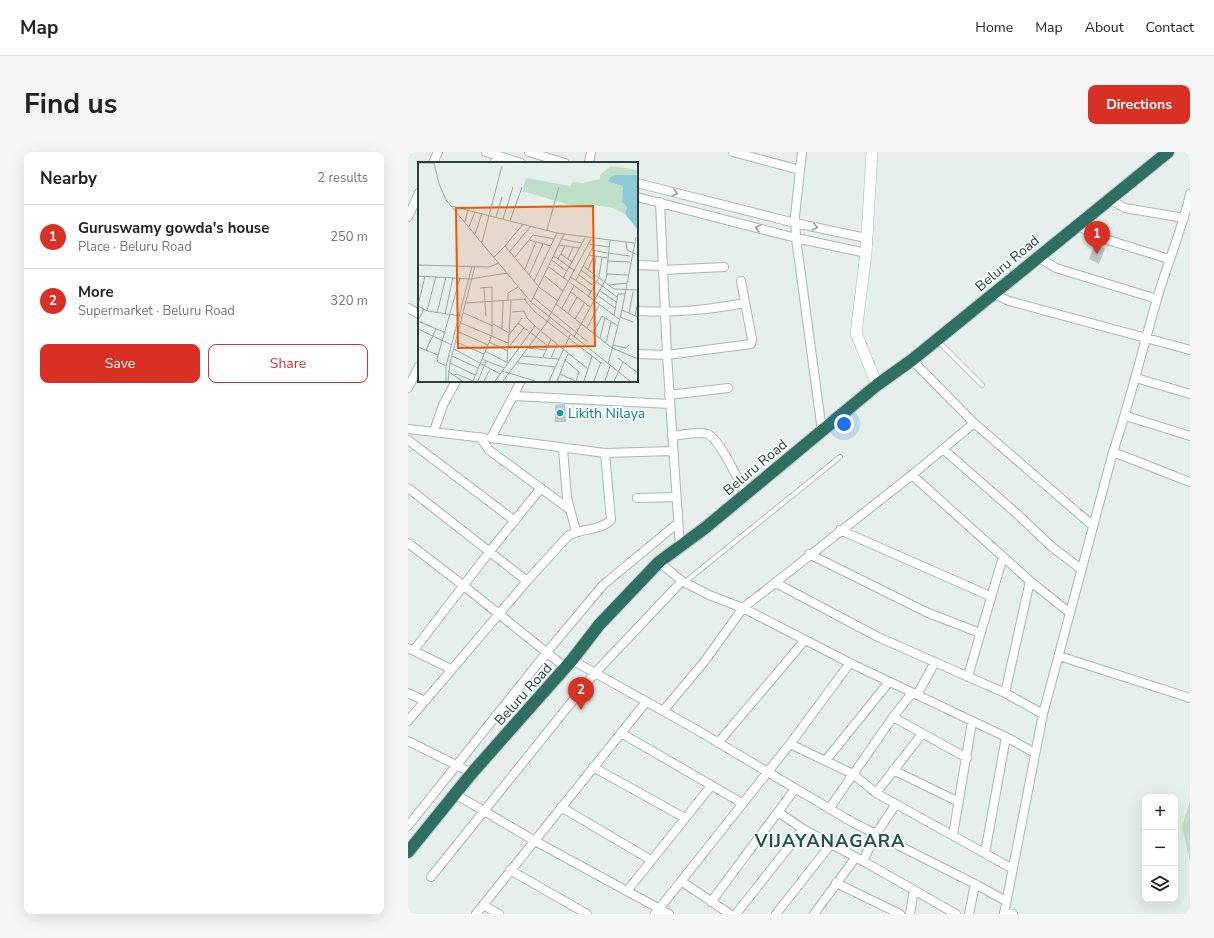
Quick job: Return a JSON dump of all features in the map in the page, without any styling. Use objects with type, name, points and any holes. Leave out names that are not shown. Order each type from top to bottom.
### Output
[{"type":"highway","name":"Beluru Road","points":[[408,852],[472,773],[569,664],[599,625],[659,562],[746,494],[877,386],[937,340],[1038,256],[1168,152]]},
{"type":"street","points":[[433,162],[438,152]]},
{"type":"street","points":[[486,152],[496,159],[515,162]]},
{"type":"street","points":[[528,152],[562,162]]},
{"type":"street","points":[[589,162],[591,152]]},
{"type":"street","points":[[733,152],[800,170]]},
{"type":"street","points":[[802,152],[795,224],[796,238],[822,431]]},
{"type":"street","points":[[872,152],[866,253],[856,332],[877,386]]},
{"type":"street","points":[[638,183],[795,224],[866,238]]},
{"type":"street","points":[[1013,914],[1004,913],[1043,714],[1081,569],[1114,452],[1126,416],[1157,299],[1169,259],[1188,208],[1190,194]]},
{"type":"street","points":[[408,217],[418,195]]},
{"type":"street","points":[[638,197],[796,238],[866,253]]},
{"type":"street","points":[[1109,199],[1125,208],[1184,218]]},
{"type":"street","points":[[660,202],[669,395],[680,547]]},
{"type":"street","points":[[1078,224],[1092,235],[1169,259]]},
{"type":"street","points":[[1038,256],[1056,268],[1157,299]]},
{"type":"street","points":[[638,265],[663,268],[724,267]]},
{"type":"street","points":[[638,354],[667,355],[751,344],[752,339],[741,281]]},
{"type":"street","points":[[994,294],[1009,301],[1190,350]]},
{"type":"street","points":[[638,311],[665,313],[702,311],[745,303]]},
{"type":"street","points":[[408,308],[418,313]]},
{"type":"street","points":[[912,360],[974,423],[1093,526]]},
{"type":"street","points":[[408,388],[418,368]]},
{"type":"street","points":[[1136,378],[1190,394]]},
{"type":"street","points":[[434,431],[443,405],[455,382]]},
{"type":"street","points":[[490,438],[520,382]]},
{"type":"street","points":[[669,395],[728,388]]},
{"type":"street","points":[[513,396],[670,404]]},
{"type":"street","points":[[1126,416],[1190,436]]},
{"type":"street","points":[[663,711],[704,662],[743,608],[776,583],[809,554],[912,475],[974,423]]},
{"type":"street","points":[[408,429],[605,453],[673,451]]},
{"type":"street","points":[[672,436],[705,434],[711,436],[724,452],[746,494]]},
{"type":"street","points":[[480,437],[489,450],[569,509]]},
{"type":"street","points":[[408,440],[515,521]]},
{"type":"street","points":[[563,449],[569,509],[576,531]]},
{"type":"street","points":[[943,450],[1016,513],[1052,547],[1081,569]]},
{"type":"street","points":[[1114,452],[1190,482]]},
{"type":"street","points":[[408,721],[498,613],[568,536],[576,531],[598,527],[611,520],[605,453]]},
{"type":"street","points":[[912,475],[1030,581],[1070,613]]},
{"type":"street","points":[[408,488],[527,581]]},
{"type":"street","points":[[451,669],[411,649],[464,586],[541,488]]},
{"type":"street","points":[[637,498],[676,497]]},
{"type":"street","points":[[408,826],[547,652],[603,585],[678,523]]},
{"type":"street","points":[[840,530],[990,596]]},
{"type":"street","points":[[408,543],[547,652],[569,664],[594,673],[663,711],[829,809],[1006,901]]},
{"type":"street","points":[[809,554],[926,612],[980,633]]},
{"type":"street","points":[[968,676],[990,596],[1003,557]]},
{"type":"street","points":[[659,562],[683,582],[709,595],[743,608],[850,663],[1006,737],[1035,753]]},
{"type":"street","points":[[1005,693],[1030,581]]},
{"type":"street","points":[[431,877],[594,673],[683,582]]},
{"type":"street","points":[[776,583],[878,637],[1005,693],[1043,714]]},
{"type":"street","points":[[718,743],[805,640]]},
{"type":"street","points":[[1059,656],[1190,698]]},
{"type":"street","points":[[829,809],[893,717],[915,694],[935,662]]},
{"type":"street","points":[[658,911],[766,772],[790,744],[850,663]]},
{"type":"street","points":[[826,760],[889,682]]},
{"type":"street","points":[[408,693],[425,701]]},
{"type":"street","points":[[476,914],[646,702]]},
{"type":"street","points":[[893,717],[967,758]]},
{"type":"street","points":[[953,835],[972,722]]},
{"type":"street","points":[[621,733],[742,803]]},
{"type":"street","points":[[876,793],[922,734]]},
{"type":"street","points":[[985,853],[1006,737]]},
{"type":"street","points":[[408,741],[472,773]]},
{"type":"street","points":[[790,744],[853,774],[876,793],[1013,869]]},
{"type":"street","points":[[593,767],[685,818]]},
{"type":"street","points":[[894,770],[959,802]]},
{"type":"street","points":[[627,891],[711,786]]},
{"type":"street","points":[[711,902],[795,789]]},
{"type":"street","points":[[455,794],[535,841],[627,891],[658,911],[669,914]]},
{"type":"street","points":[[814,914],[836,883],[859,859],[896,804]]},
{"type":"street","points":[[561,807],[651,860]]},
{"type":"street","points":[[778,812],[803,829],[914,890],[940,910],[956,914]]},
{"type":"street","points":[[736,914],[803,829]]},
{"type":"street","points":[[776,914],[831,844]]},
{"type":"street","points":[[510,870],[587,914]]},
{"type":"street","points":[[681,881],[730,914]]},
{"type":"street","points":[[836,883],[900,914]]},
{"type":"street","points":[[969,914],[975,884]]},
{"type":"street","points":[[910,914],[914,890]]},
{"type":"street","points":[[483,905],[499,914]]},
{"type":"lane","points":[[937,340],[982,385]]},
{"type":"lane","points":[[683,582],[840,457]]},
{"type":"green space","points":[[1190,801],[1190,860],[1182,827]]},
{"type":"building","points":[[1095,244],[1105,249],[1099,264],[1089,259]]},
{"type":"building","name":"Likith Nilaya","points":[[565,404],[566,422],[555,422],[555,405]]},
{"type":"place","name":"Guruswamy gowda's house","points":[[1097,254]]},
{"type":"place","name":"Likith Nilaya","points":[[560,413]]},
{"type":"place","name":"More","points":[[581,710]]},
{"type":"district","name":"VIJAYANAGARA","points":[[830,841]]}]
